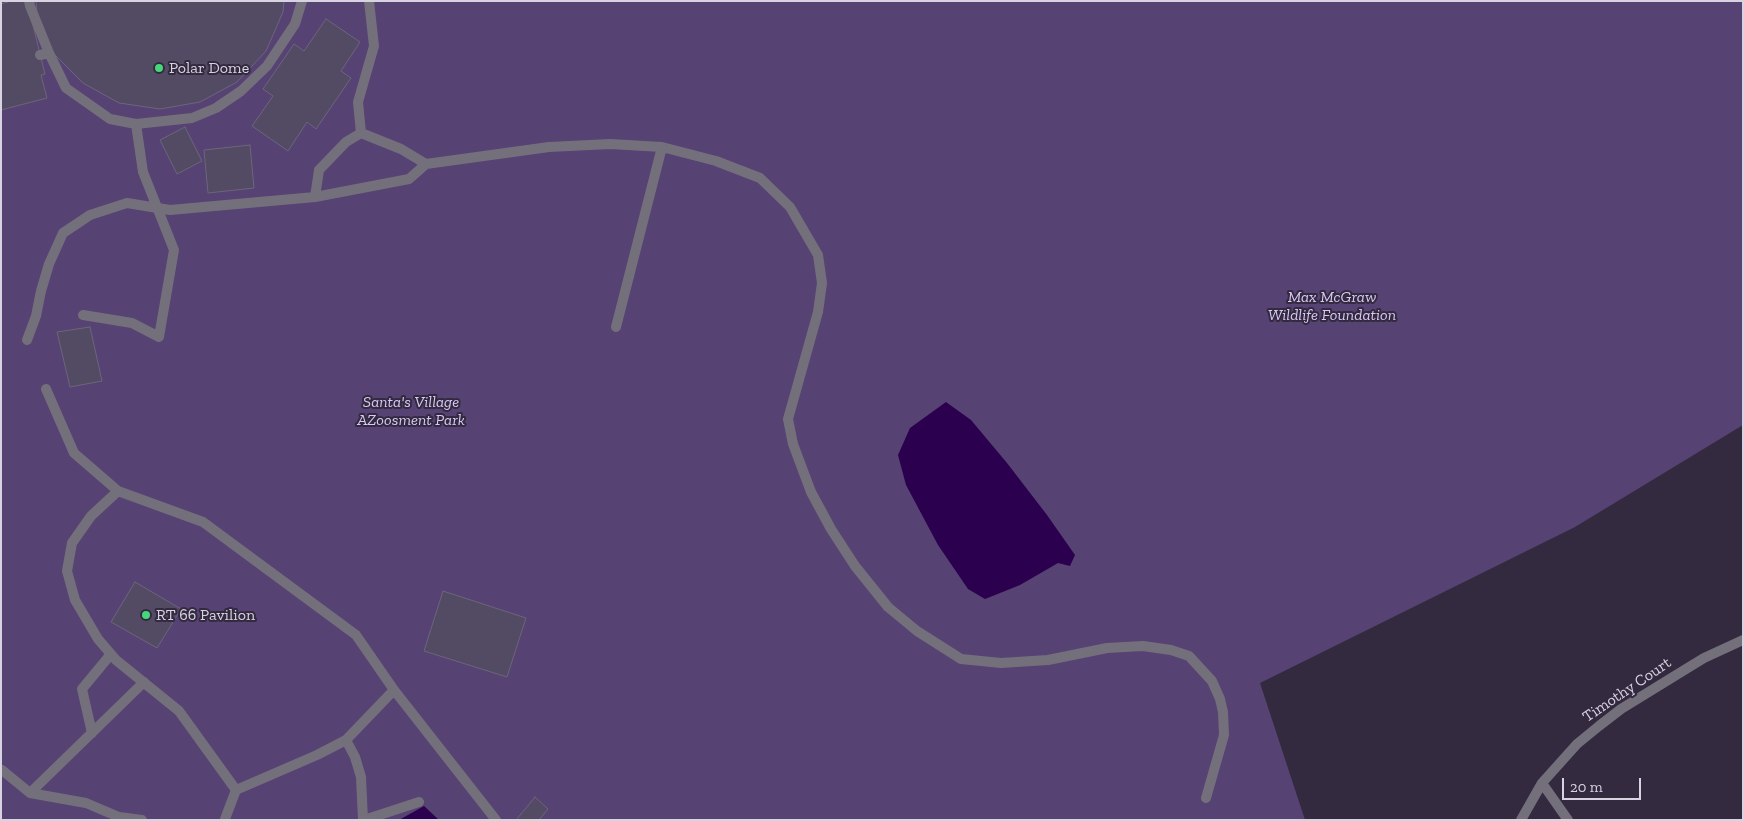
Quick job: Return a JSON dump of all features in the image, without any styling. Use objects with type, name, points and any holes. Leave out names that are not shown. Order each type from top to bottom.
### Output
[{"type":"street","points":[[29,1],[44,54],[66,88],[110,119],[136,124],[192,118],[216,108],[241,91],[268,66],[295,24],[302,1]]},
{"type":"street","points":[[361,133],[358,102],[374,46],[369,1]]},
{"type":"street","points":[[83,315],[132,323],[159,337],[174,250],[143,172],[136,124]]},
{"type":"street","points":[[361,133],[401,149],[426,164]]},
{"type":"street","points":[[315,197],[320,170],[346,142],[361,133]]},
{"type":"street","points":[[27,340],[36,316],[49,264],[63,233],[90,215],[127,203],[170,210],[315,197],[409,179],[426,164],[548,147],[610,144],[662,147],[716,161],[760,178],[790,207],[818,255],[822,283],[818,312],[788,419],[794,444],[815,500],[855,566],[888,607],[917,632],[961,658],[1001,663],[1048,660],[1107,648],[1143,646],[1171,650],[1189,656],[1212,682],[1220,698],[1223,712],[1224,735],[1206,798]]},
{"type":"street","points":[[616,328],[662,147]]},
{"type":"street","points":[[46,389],[74,453],[95,473],[118,491],[203,522],[356,635],[394,690],[496,820]]},
{"type":"street","points":[[118,491],[92,516],[72,543],[67,570],[75,600],[98,639],[116,660],[179,711],[236,790]]},
{"type":"street","name":"Timothy Court","points":[[1521,820],[1542,783],[1577,744],[1621,709],[1704,658],[1743,640]]},
{"type":"street","points":[[92,733],[82,689],[111,654]]},
{"type":"street","points":[[30,794],[144,682]]},
{"type":"street","points":[[224,820],[236,790],[317,755],[346,740],[394,690]]},
{"type":"street","points":[[346,740],[355,757],[361,777],[363,820],[418,802]]},
{"type":"street","points":[[2,770],[30,794],[86,804],[119,817],[142,820]]},
{"type":"street","points":[[1542,783],[1568,820]]},
{"type":"green space","name":"Santa's Village AZoosment Park","points":[[1,1],[1743,1],[1743,425],[1575,527],[1260,683],[1305,820],[1,820]]},
{"type":"shaded area","points":[[946,402],[971,420],[1047,515],[1075,555],[1070,566],[1058,563],[1020,585],[985,599],[968,589],[938,545],[906,485],[898,455],[910,428]]},
{"type":"shaded area","points":[[424,806],[439,820],[399,820]]},
{"type":"building","points":[[11,1],[27,1],[45,74],[41,75],[47,98],[1,110],[1,4]]},
{"type":"building","name":"Polar Dome","points":[[36,1],[284,1],[283,12],[266,51],[237,82],[200,102],[160,109],[119,103],[83,83],[54,54],[37,16]]},
{"type":"building","points":[[326,19],[360,42],[341,71],[351,78],[316,129],[307,122],[288,151],[252,126],[273,96],[263,89],[294,44],[304,51]]},
{"type":"building","points":[[185,127],[202,161],[177,174],[160,140]]},
{"type":"building","points":[[250,145],[254,188],[208,193],[204,150]]},
{"type":"building","points":[[90,327],[102,381],[70,387],[57,332]]},
{"type":"building","name":"RT 66 Pavilion","points":[[135,582],[181,609],[157,648],[111,622]]},
{"type":"building","points":[[443,591],[526,618],[507,677],[424,651]]},
{"type":"building","points":[[535,797],[548,809],[539,820],[516,820]]},
{"type":"place","name":"Polar Dome","points":[[159,68]]},
{"type":"place","name":"RT 66 Pavilion","points":[[146,615]]},
{"type":"park label","name":"Max McGraw Wildlife Foundation","points":[[1332,306]]}]
